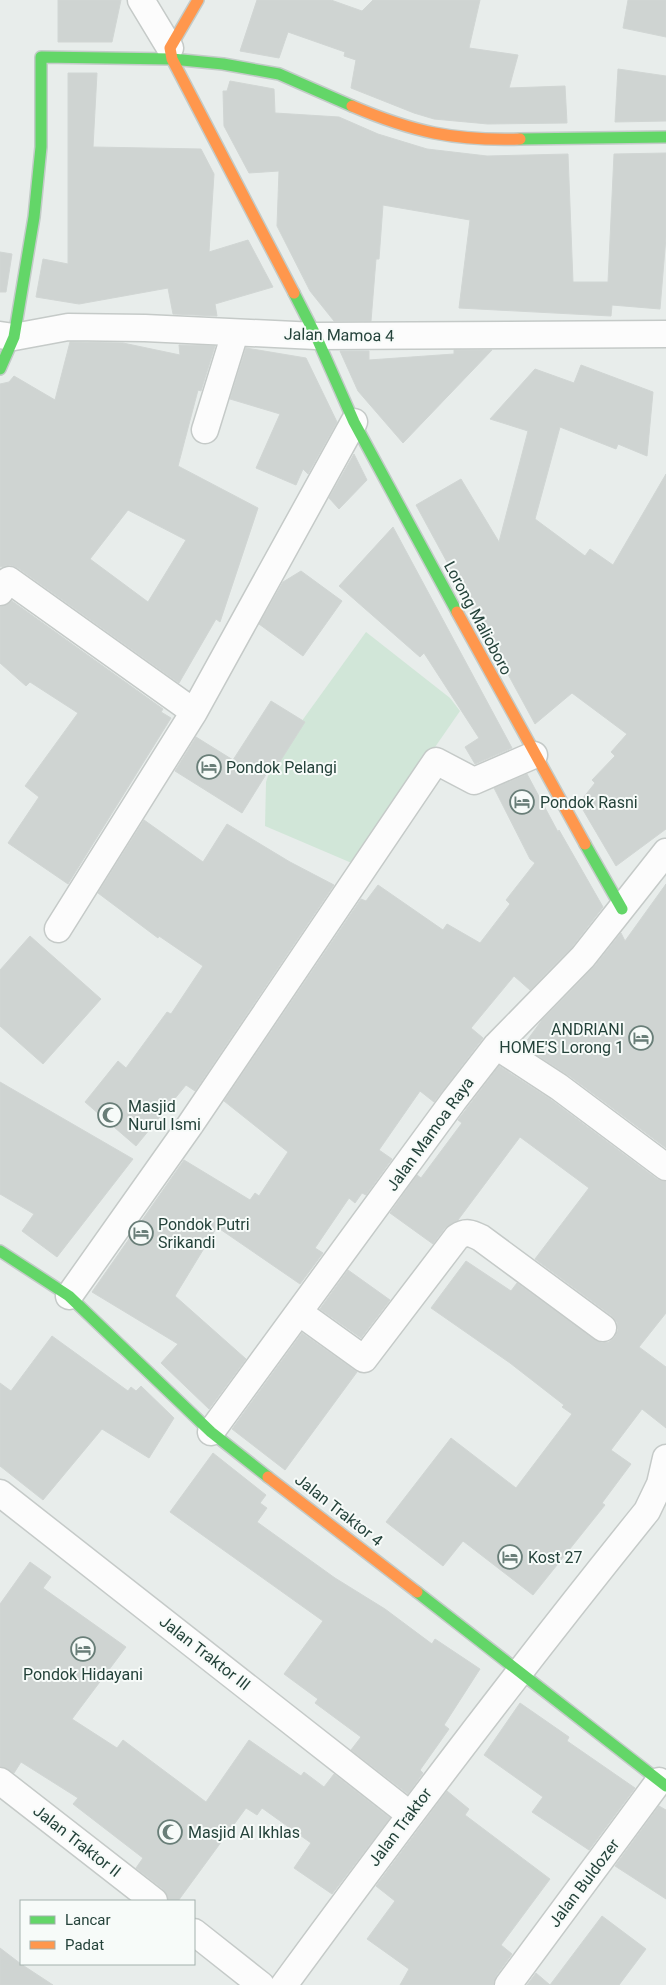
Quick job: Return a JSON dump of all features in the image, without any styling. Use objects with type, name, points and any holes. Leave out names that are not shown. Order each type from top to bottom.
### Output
[{"type":"street","points":[[141,0],[171,54]]},
{"type":"street","points":[[171,54],[198,0]]},
{"type":"street","points":[[0,369],[34,217],[41,147],[42,57],[171,54],[279,74],[384,119],[431,134],[487,140],[666,137]]},
{"type":"street","name":"Lorong Malioboro","points":[[171,54],[316,336],[354,422],[534,755],[622,909]]},
{"type":"street","name":"Jalan Mamoa 4","points":[[7,336],[68,328],[145,328],[316,336],[666,334]]},
{"type":"street","points":[[205,430],[235,333]]},
{"type":"street","points":[[58,929],[194,712],[354,422]]},
{"type":"street","points":[[0,592],[9,580],[194,712]]},
{"type":"street","points":[[69,1296],[190,1125],[436,761],[474,781],[534,755]]},
{"type":"street","name":"Jalan Mamoa Raya","points":[[211,1432],[300,1313],[454,1100],[496,1046],[583,957],[666,852]]},
{"type":"street","points":[[496,1046],[559,1087],[666,1167]]},
{"type":"street","points":[[300,1313],[364,1359],[457,1237],[464,1232],[481,1238],[603,1328]]},
{"type":"street","name":"Jalan Traktor 4","points":[[0,1251],[69,1296],[211,1432],[663,1783]]},
{"type":"street","name":"Jalan Traktor","points":[[284,1985],[409,1814],[519,1670],[658,1510],[660,1484],[666,1458]]},
{"type":"street","name":"Jalan Traktor III","points":[[0,1493],[409,1814]]},
{"type":"street","name":"Jalan Traktor II","points":[[0,1781],[153,1900]]},
{"type":"street","name":"Jalan Buldozer","points":[[508,1985],[663,1783]]},
{"type":"street","points":[[195,1933],[261,1985]]},
{"type":"green space","points":[[366,632],[450,698],[460,711],[354,864],[265,826],[266,782],[273,761]]},
{"type":"building","points":[[58,0],[121,0],[112,42],[58,42]]},
{"type":"building","points":[[257,0],[331,0],[362,11],[373,0],[480,0],[469,48],[518,55],[509,88],[565,86],[567,123],[488,124],[434,119],[414,113],[351,88],[356,60],[344,56],[345,52],[288,32],[279,58],[240,51]]},
{"type":"building","points":[[628,0],[666,0],[666,37],[623,28]]},
{"type":"building","points":[[618,69],[666,76],[666,121],[615,122]]},
{"type":"building","points":[[68,73],[97,73],[93,147],[201,149],[214,174],[209,252],[248,240],[273,287],[215,304],[217,316],[173,314],[168,288],[79,304],[36,297],[43,259],[68,264]]},
{"type":"building","points":[[230,81],[274,89],[275,113],[339,117],[378,134],[427,149],[487,156],[568,154],[573,282],[608,282],[614,154],[666,153],[666,237],[660,309],[612,305],[611,316],[459,308],[470,220],[383,205],[379,259],[376,259],[371,321],[334,321],[310,291],[277,226],[279,171],[249,173],[224,126],[223,91],[227,91]]},
{"type":"building","points":[[0,252],[12,254],[6,292],[0,292]]},
{"type":"building","points":[[70,342],[123,343],[180,355],[179,345],[215,346],[201,391],[198,390],[178,466],[258,508],[220,622],[216,619],[179,683],[18,568],[10,565],[0,567],[0,384],[9,382],[14,376],[55,400]],"holes":[[[128,510],[186,540],[148,602],[90,559]]]},
{"type":"building","points":[[246,348],[306,358],[337,422],[308,474],[303,469],[296,485],[256,468],[280,414],[230,399]]},
{"type":"building","points":[[454,350],[492,350],[403,443],[358,391],[340,351],[369,351],[369,360],[454,354]]},
{"type":"building","points":[[581,365],[653,392],[647,456],[618,444],[616,449],[560,427],[535,519],[585,556],[590,549],[613,565],[666,474],[666,829],[616,866],[579,803],[595,783],[592,780],[615,756],[611,752],[627,734],[572,693],[535,724],[416,505],[461,479],[499,542],[528,431],[490,419],[535,369],[574,383]]},
{"type":"building","points":[[354,454],[367,480],[339,509],[329,498]]},
{"type":"building","points":[[393,527],[512,748],[475,764],[465,747],[479,738],[424,653],[420,657],[339,586]]},
{"type":"building","points":[[301,571],[342,601],[303,656],[259,624],[283,582]]},
{"type":"building","points":[[12,601],[163,709],[161,712],[171,718],[68,884],[8,843],[39,797],[25,786],[78,713],[30,682],[26,686],[0,663],[0,607]]},
{"type":"building","points":[[271,701],[305,722],[274,771],[270,768],[242,813],[175,771],[196,737],[233,760]]},
{"type":"building","points":[[527,774],[558,832],[559,830],[603,907],[572,947],[530,990],[514,976],[471,1028],[483,1038],[434,1102],[420,1091],[379,1150],[392,1159],[366,1195],[362,1193],[355,1203],[349,1198],[315,1248],[323,1253],[300,1284],[217,1227],[175,1296],[246,1359],[209,1409],[161,1363],[178,1344],[92,1292],[184,1160],[250,1200],[255,1193],[259,1196],[288,1152],[224,1101],[361,899],[366,901],[378,885],[443,930],[447,924],[480,943],[510,904],[506,900],[535,863],[530,859],[494,788]]},
{"type":"building","points":[[144,820],[203,862],[227,824],[290,862],[334,885],[195,1091],[186,1085],[136,1146],[85,1102],[118,1061],[126,1068],[167,1012],[171,1014],[203,966],[159,936],[158,938],[98,893]]},
{"type":"building","points":[[666,884],[666,1148],[568,1075],[523,1046],[542,1020],[594,967],[621,933],[625,941]]},
{"type":"building","points":[[30,936],[101,999],[43,1064],[0,1026],[0,970]]},
{"type":"building","points":[[499,1066],[550,1099],[657,1179],[666,1182],[666,1313],[639,1347],[666,1367],[666,1428],[642,1409],[611,1450],[631,1464],[602,1503],[605,1505],[533,1595],[463,1541],[443,1566],[386,1522],[451,1438],[516,1488],[572,1414],[562,1407],[564,1405],[510,1363],[431,1308],[466,1261],[511,1291],[517,1283],[595,1340],[602,1343],[609,1342],[615,1337],[618,1330],[617,1322],[612,1316],[535,1259],[589,1188],[520,1137],[458,1220],[445,1228],[433,1244],[390,1213],[417,1175],[421,1178],[462,1123],[458,1120]]},
{"type":"building","points":[[0,1082],[133,1159],[57,1257],[22,1231],[34,1214],[0,1194]]},
{"type":"building","points":[[348,1270],[390,1300],[361,1338],[320,1309]]},
{"type":"building","points":[[302,1333],[357,1372],[285,1470],[232,1429]]},
{"type":"building","points":[[52,1336],[128,1391],[131,1387],[136,1391],[141,1386],[174,1418],[149,1458],[102,1429],[43,1500],[0,1466],[0,1383],[11,1391]]},
{"type":"building","points":[[213,1453],[266,1495],[260,1503],[267,1508],[257,1522],[335,1578],[385,1609],[432,1644],[435,1639],[480,1669],[444,1725],[449,1729],[420,1770],[423,1773],[408,1794],[351,1750],[361,1737],[315,1703],[318,1699],[284,1674],[323,1621],[170,1512]]},
{"type":"building","points":[[30,1562],[51,1577],[43,1588],[126,1647],[72,1719],[117,1748],[123,1740],[206,1802],[249,1740],[301,1776],[304,1772],[324,1787],[334,1774],[390,1818],[332,1894],[294,1868],[311,1843],[262,1808],[257,1815],[246,1808],[179,1900],[168,1900],[163,1889],[136,1868],[143,1858],[73,1804],[78,1798],[21,1762],[14,1773],[0,1766],[0,1604]]},
{"type":"building","points":[[520,1703],[569,1737],[567,1741],[635,1788],[589,1850],[532,1812],[543,1797],[484,1755]]},
{"type":"building","points":[[447,1791],[469,1809],[465,1815],[550,1879],[501,1945],[512,1954],[496,1976],[493,1985],[400,1985],[409,1969],[367,1939],[395,1901],[376,1886]]},
{"type":"building","points":[[659,1806],[666,1810],[666,1899],[615,1866]]},
{"type":"building","points":[[602,1916],[646,1949],[619,1985],[550,1985]]},
{"type":"building","points":[[0,1948],[20,1965],[53,1985],[0,1985]]},
{"type":"building","points":[[536,1973],[550,1985],[527,1985]]},
{"type":"traffic: fast","points":[[0,369],[14,337],[34,217],[41,147],[41,57],[172,59],[223,64],[279,74],[352,106]]},
{"type":"traffic: fast","points":[[520,139],[666,137]]},
{"type":"traffic: fast","points":[[294,293],[316,336],[354,422],[457,612]]},
{"type":"traffic: fast","points":[[585,844],[622,909]]},
{"type":"traffic: fast","points":[[0,1251],[69,1296],[211,1432],[268,1477]]},
{"type":"traffic: fast","points":[[417,1592],[666,1786]]},
{"type":"traffic: slow","points":[[198,0],[170,48],[172,59],[294,293]]},
{"type":"traffic: slow","points":[[352,106],[395,122],[434,133],[474,138],[520,139]]},
{"type":"traffic: slow","points":[[457,612],[585,844]]},
{"type":"traffic: slow","points":[[268,1477],[417,1592]]},
{"type":"place","name":"Pondok Pelangi","points":[[209,767]]},
{"type":"place","name":"Pondok Rasni","points":[[522,802]]},
{"type":"place","name":"ANDRIANI HOME'S Lorong 1","points":[[641,1038]]},
{"type":"place","name":"Masjid Nurul Ismi","points":[[110,1115]]},
{"type":"place","name":"Pondok Putri Srikandi","points":[[141,1233]]},
{"type":"place","name":"Kost 27","points":[[510,1557]]},
{"type":"place","name":"Pondok Hidayani","points":[[83,1649]]},
{"type":"place","name":"Masjid Al Ikhlas","points":[[170,1832]]}]
